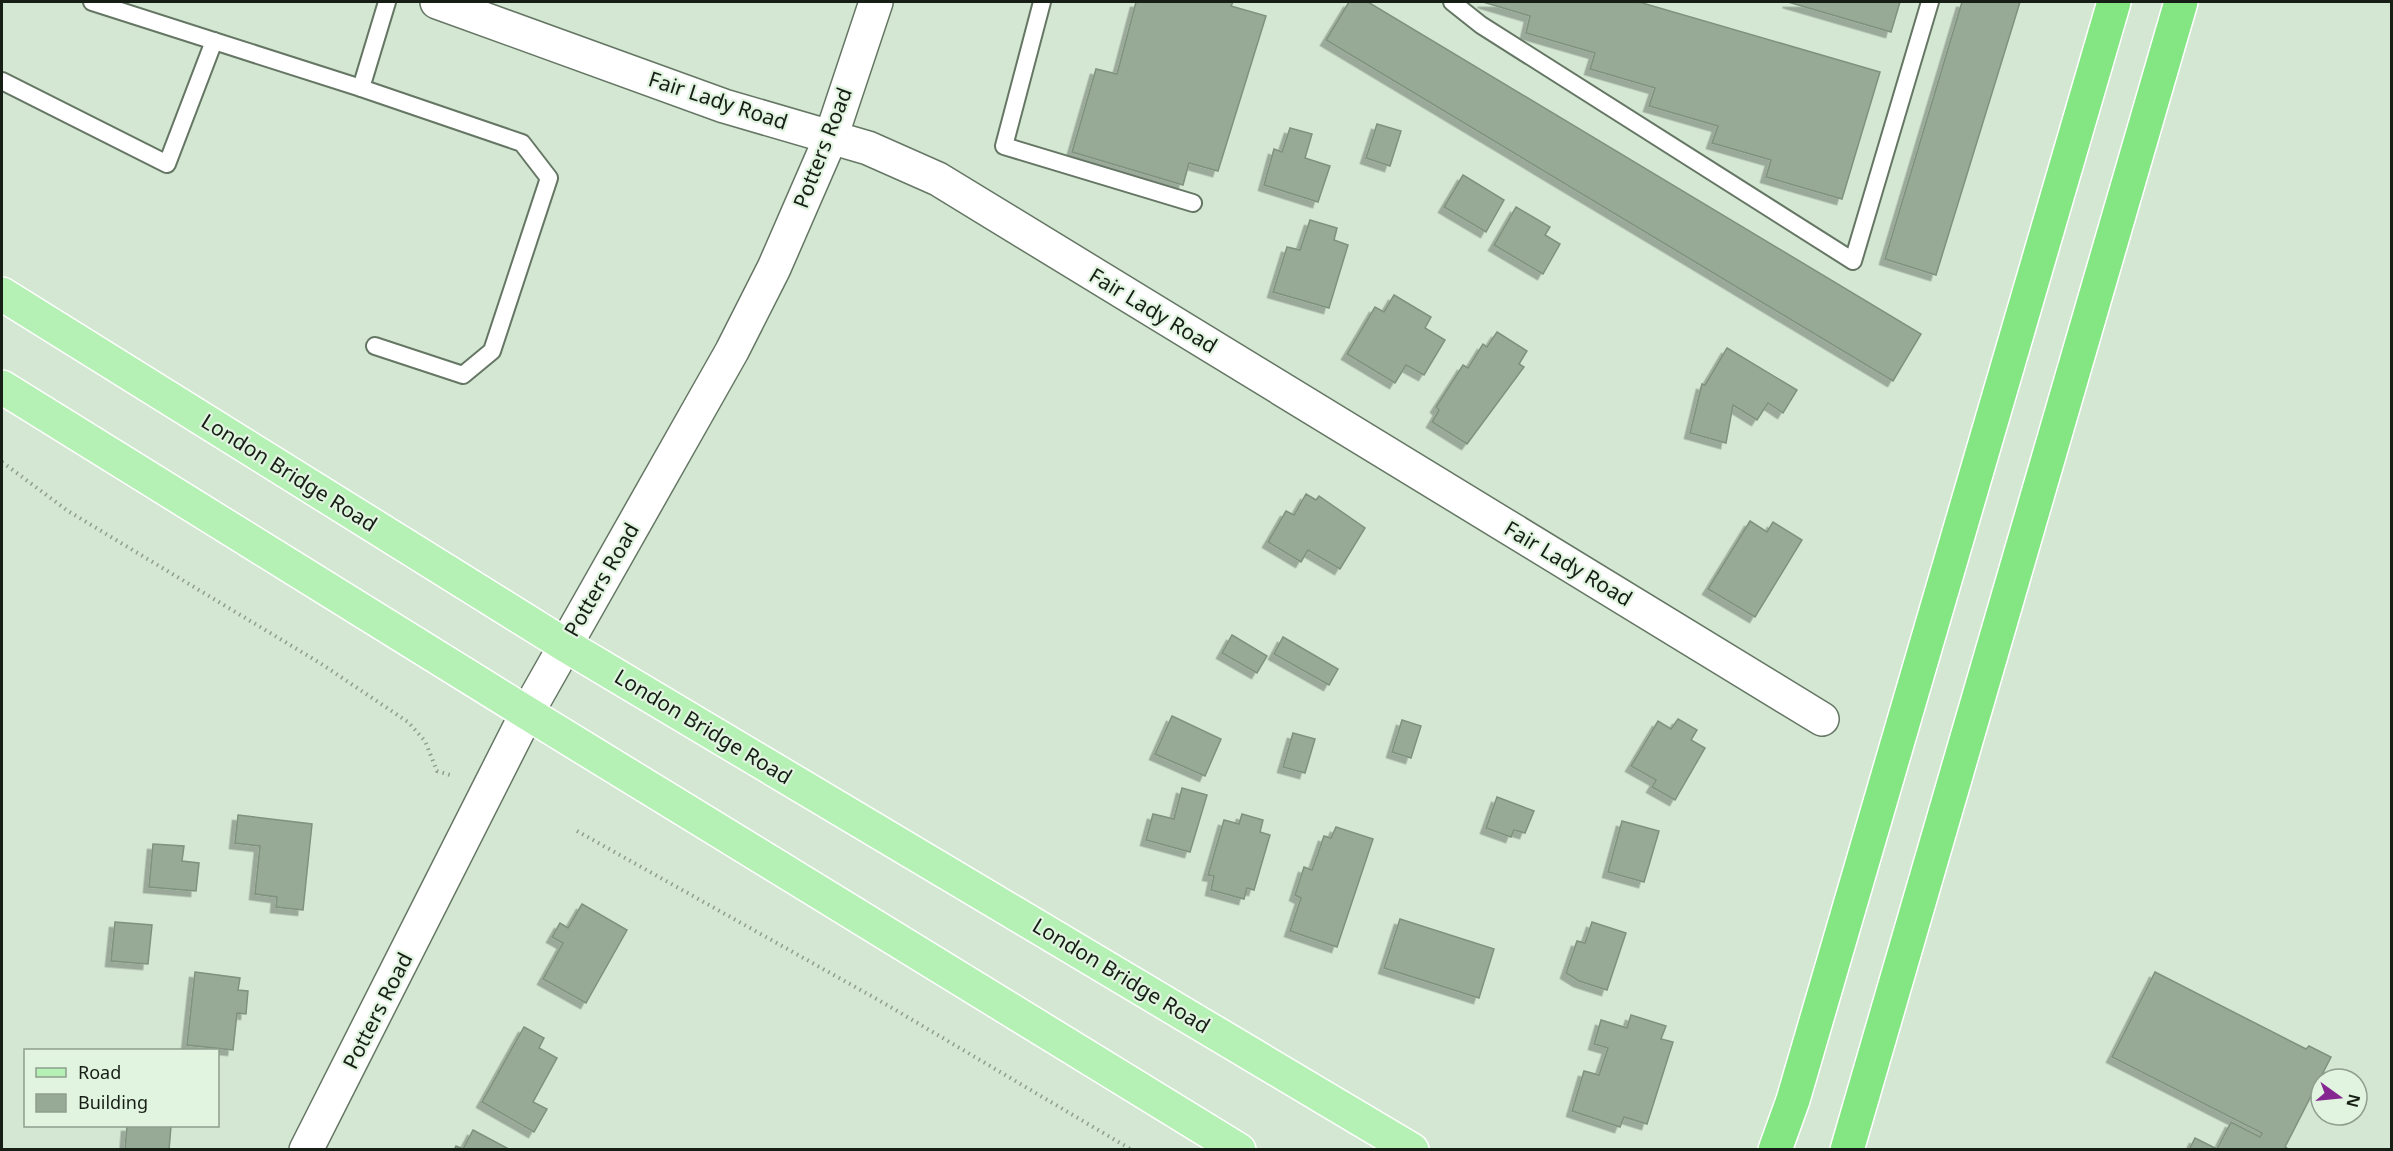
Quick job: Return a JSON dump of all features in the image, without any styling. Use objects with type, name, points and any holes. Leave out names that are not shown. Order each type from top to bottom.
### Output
[{"type":"highway","points":[[1775,1149],[1793,1100],[2114,2]]},
{"type":"highway","points":[[1847,1149],[2181,2]]},
{"type":"main road","name":"London Bridge Road","points":[[2,294],[565,645],[1412,1149]]},
{"type":"main road","points":[[2,387],[526,713],[1239,1149]]},
{"type":"street","name":"Fair Lady Road","points":[[437,2],[724,106],[868,148],[938,179],[1822,719]]},
{"type":"street","name":"Potters Road","points":[[306,1149],[526,713],[732,351],[774,268],[831,137],[876,2]]},
{"type":"lane","points":[[92,2],[522,142],[549,178],[492,351],[464,375],[375,346]]},
{"type":"lane","points":[[361,88],[387,2]]},
{"type":"lane","points":[[1042,2],[1004,146],[1193,203]]},
{"type":"lane","points":[[1452,2],[1481,25],[1853,261],[1930,2]]},
{"type":"lane","points":[[2,81],[167,164],[214,41]]},
{"type":"path","points":[[2,462],[68,511],[320,663],[408,722],[425,741],[437,771],[453,776]]},
{"type":"path","points":[[576,831],[882,1002],[1132,1149]]},
{"type":"building","points":[[1136,2],[1233,2],[1231,6],[1266,16],[1218,171],[1189,163],[1183,185],[1072,152],[1096,69],[1117,74]]},
{"type":"building","points":[[1349,2],[1368,2],[1921,334],[1893,381],[1326,40]]},
{"type":"building","points":[[1483,2],[1639,2],[1880,72],[1842,199],[1766,177],[1771,160],[1712,143],[1718,126],[1649,106],[1655,88],[1590,69],[1595,53],[1526,33],[1530,16]]},
{"type":"building","points":[[1788,2],[1900,2],[1891,32]]},
{"type":"building","points":[[1962,2],[2020,2],[1936,275],[1885,259]]},
{"type":"building","points":[[1377,124],[1401,131],[1390,166],[1366,158]]},
{"type":"building","points":[[1290,128],[1312,134],[1305,158],[1330,166],[1318,202],[1264,185],[1274,149],[1282,152]]},
{"type":"building","points":[[1463,175],[1504,200],[1486,232],[1444,207]]},
{"type":"building","points":[[1516,207],[1550,227],[1545,235],[1560,244],[1543,274],[1494,245]]},
{"type":"building","points":[[1310,220],[1337,228],[1334,240],[1348,245],[1329,308],[1273,292],[1287,247],[1300,250]]},
{"type":"building","points":[[1394,295],[1431,317],[1425,328],[1445,340],[1424,375],[1406,365],[1395,383],[1347,354],[1375,307],[1384,312]]},
{"type":"building","points":[[1497,332],[1527,351],[1519,364],[1524,367],[1467,444],[1432,422],[1439,410],[1436,407],[1463,365],[1468,368],[1483,344],[1487,347]]},
{"type":"building","points":[[1727,348],[1797,390],[1783,413],[1768,403],[1757,420],[1733,405],[1726,443],[1690,433],[1702,384],[1705,385]]},
{"type":"building","points":[[1306,494],[1316,500],[1319,496],[1365,528],[1340,569],[1308,550],[1301,562],[1268,542],[1286,511],[1294,515]]},
{"type":"building","points":[[1750,521],[1767,532],[1773,522],[1802,540],[1755,617],[1708,589]]},
{"type":"building","points":[[1232,635],[1267,656],[1257,673],[1222,653]]},
{"type":"building","points":[[1283,637],[1338,669],[1329,685],[1274,654]]},
{"type":"building","points":[[1172,716],[1221,739],[1205,776],[1155,754]]},
{"type":"building","points":[[1678,719],[1697,730],[1691,740],[1705,748],[1675,800],[1652,787],[1656,780],[1631,766],[1658,721],[1671,729]]},
{"type":"building","points":[[1402,720],[1421,726],[1411,758],[1392,752]]},
{"type":"building","points":[[1293,733],[1315,739],[1305,773],[1283,767]]},
{"type":"building","points":[[1182,788],[1207,795],[1190,852],[1146,840],[1153,814],[1174,819]]},
{"type":"building","points":[[1497,797],[1534,811],[1525,833],[1514,830],[1511,837],[1486,828]]},
{"type":"building","points":[[1242,814],[1263,820],[1260,832],[1270,835],[1254,890],[1247,888],[1244,899],[1211,890],[1214,876],[1208,875],[1224,820],[1239,824]]},
{"type":"building","points":[[238,815],[312,824],[303,910],[276,907],[277,897],[255,894],[260,846],[235,843]]},
{"type":"building","points":[[1622,821],[1659,831],[1644,882],[1608,872]]},
{"type":"building","points":[[1336,827],[1373,839],[1337,947],[1290,931],[1301,898],[1295,895],[1304,867],[1312,870],[1324,836],[1331,838]]},
{"type":"building","points":[[153,844],[184,846],[182,861],[199,863],[196,891],[149,887]]},
{"type":"building","points":[[582,904],[627,930],[586,1003],[543,979],[563,943],[552,937],[560,923],[568,928]]},
{"type":"building","points":[[1400,919],[1494,949],[1479,998],[1384,968]]},
{"type":"building","points":[[115,922],[152,925],[148,964],[111,961]]},
{"type":"building","points":[[1592,922],[1626,933],[1607,990],[1579,981],[1566,973],[1577,941],[1585,943]]},
{"type":"building","points":[[195,972],[240,978],[238,990],[248,991],[246,1014],[237,1013],[233,1050],[187,1045]]},
{"type":"building","points":[[2155,972],[2306,1049],[2309,1046],[2331,1057],[2326,1067],[2309,1067],[2309,1100],[2285,1147],[2290,1150],[2189,1150],[2195,1138],[2217,1149],[2231,1122],[2260,1137],[2262,1133],[2112,1057]]},
{"type":"building","points":[[1631,1015],[1666,1026],[1661,1039],[1673,1042],[1647,1124],[1624,1117],[1620,1127],[1572,1111],[1584,1071],[1599,1075],[1608,1048],[1594,1044],[1601,1020],[1627,1028]]},
{"type":"building","points":[[524,1027],[544,1038],[539,1048],[557,1058],[533,1102],[547,1109],[534,1132],[482,1102]]},
{"type":"building","points":[[127,1127],[171,1127],[169,1150],[125,1150]]},
{"type":"building","points":[[473,1130],[507,1148],[506,1150],[454,1150],[456,1146],[463,1149]]}]
